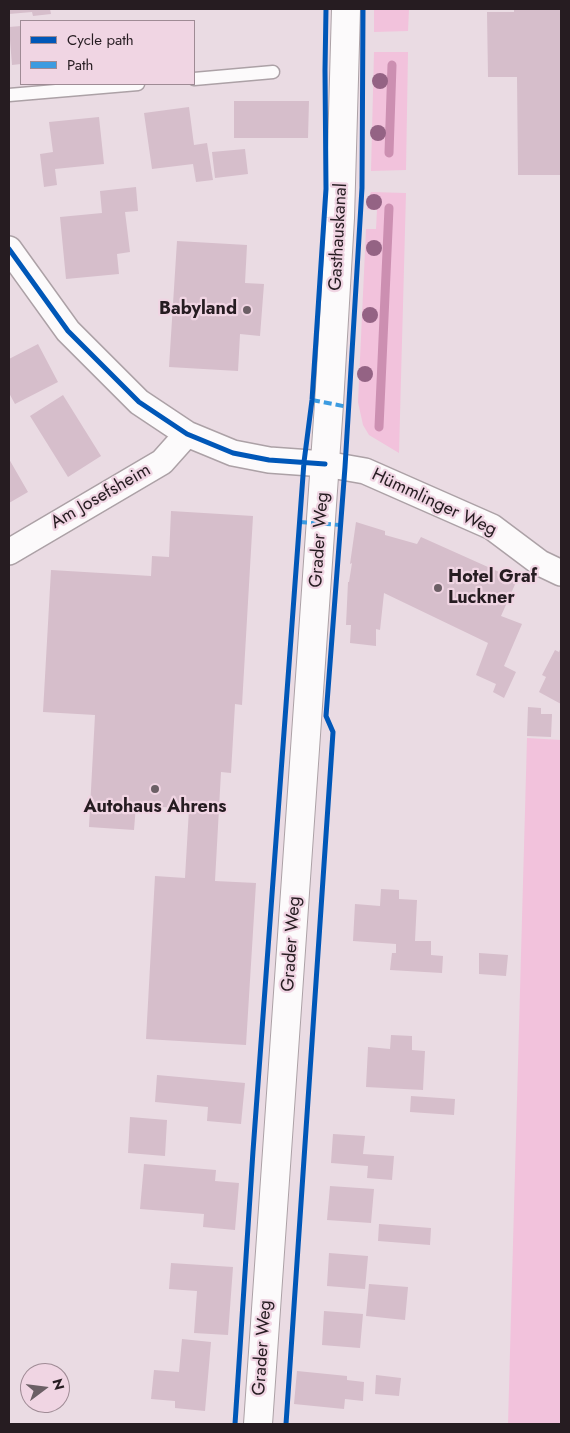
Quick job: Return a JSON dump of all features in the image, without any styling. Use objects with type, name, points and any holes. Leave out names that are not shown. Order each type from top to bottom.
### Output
[{"type":"street","name":"Gasthauskanal","points":[[326,464],[340,218],[346,9]]},
{"type":"street","name":"Hümmlinger Weg","points":[[9,249],[68,332],[139,402],[187,434],[233,453],[269,460],[326,464],[365,471],[492,527],[540,563],[561,573]]},
{"type":"street","name":"Am Josefsheim","points":[[9,552],[162,462],[187,434]]},
{"type":"street","name":"Grader Weg","points":[[258,1424],[326,464]]},
{"type":"lane","points":[[195,79],[274,72]]},
{"type":"lane","points":[[9,95],[126,85]]},
{"type":"shaded area","points":[[374,9],[409,9],[408,31],[374,32]]},
{"type":"shaded area","points":[[374,52],[408,52],[406,170],[371,171]]},
{"type":"shaded area","points":[[371,192],[406,193],[399,453],[369,435],[363,425],[358,402],[366,229],[376,229],[377,210],[367,209],[367,201]]},
{"type":"shaded area","points":[[527,738],[561,740],[561,1424],[508,1424]]},
{"type":"building","points":[[9,9],[50,9],[51,14],[33,16],[32,12],[9,14]]},
{"type":"building","points":[[514,9],[561,9],[561,175],[518,175],[517,77],[488,77],[487,12],[514,12]]},
{"type":"building","points":[[20,26],[20,64],[12,65],[9,27]]},
{"type":"building","points":[[234,101],[309,101],[308,138],[234,138]]},
{"type":"building","points":[[189,107],[194,145],[207,143],[213,180],[196,182],[193,164],[152,169],[144,113]]},
{"type":"building","points":[[99,117],[104,164],[55,169],[57,185],[44,187],[40,154],[53,152],[49,122]]},
{"type":"building","points":[[245,149],[248,174],[215,178],[212,152]]},
{"type":"building","points":[[136,187],[138,211],[125,212],[130,252],[117,254],[119,274],[66,279],[60,217],[102,213],[100,191]]},
{"type":"building","points":[[177,241],[247,245],[245,283],[264,284],[260,336],[240,334],[238,371],[169,367]]},
{"type":"building","points":[[38,344],[58,382],[15,404],[9,393],[9,359]]},
{"type":"building","points":[[63,395],[101,456],[68,477],[30,416]]},
{"type":"building","points":[[9,459],[28,492],[9,503]]},
{"type":"building","name":"Autohaus Ahrens","points":[[171,511],[253,516],[242,705],[235,704],[231,773],[221,772],[215,881],[256,883],[246,1045],[146,1039],[155,876],[185,878],[189,809],[136,805],[134,830],[89,827],[95,715],[43,712],[51,570],[151,576],[152,556],[169,557]]},
{"type":"building","points":[[356,522],[385,531],[385,535],[417,544],[421,537],[517,580],[501,616],[522,624],[504,666],[516,672],[504,698],[493,692],[496,684],[476,675],[488,643],[384,593],[380,630],[376,629],[376,646],[350,643],[351,625],[346,625],[348,582]]},
{"type":"building","points":[[561,647],[561,704],[539,692],[546,677],[542,675],[555,650],[559,652]]},
{"type":"building","points":[[528,707],[541,708],[541,714],[552,714],[551,737],[527,736]]},
{"type":"building","points":[[381,889],[399,890],[399,899],[417,900],[415,941],[431,941],[431,955],[443,956],[442,973],[390,970],[392,953],[396,953],[396,944],[353,941],[355,904],[380,906]]},
{"type":"building","points":[[479,953],[508,955],[506,976],[479,974]]},
{"type":"building","points":[[391,1035],[412,1036],[412,1050],[425,1051],[423,1090],[366,1087],[368,1047],[390,1049]]},
{"type":"building","points":[[157,1075],[245,1083],[241,1124],[207,1121],[208,1107],[155,1102]]},
{"type":"building","points":[[411,1096],[455,1099],[454,1115],[410,1112]]},
{"type":"building","points":[[130,1117],[167,1120],[165,1156],[128,1153]]},
{"type":"building","points":[[333,1134],[365,1136],[363,1154],[394,1156],[392,1180],[367,1178],[368,1166],[331,1163]]},
{"type":"building","points":[[144,1164],[216,1170],[215,1181],[239,1183],[235,1230],[203,1227],[204,1214],[140,1209]]},
{"type":"building","points":[[330,1186],[374,1189],[371,1223],[327,1220]]},
{"type":"building","points":[[379,1224],[431,1228],[430,1245],[378,1241]]},
{"type":"building","points":[[329,1253],[368,1256],[365,1289],[327,1286]]},
{"type":"building","points":[[171,1263],[233,1267],[228,1335],[194,1333],[197,1291],[169,1289]]},
{"type":"building","points":[[369,1284],[408,1287],[405,1320],[366,1316]]},
{"type":"building","points":[[324,1311],[363,1314],[360,1348],[322,1345]]},
{"type":"building","points":[[182,1339],[211,1342],[205,1411],[175,1408],[175,1401],[151,1399],[154,1370],[179,1372]]},
{"type":"building","points":[[297,1371],[347,1376],[347,1380],[364,1382],[363,1401],[345,1399],[344,1409],[294,1404]]},
{"type":"building","points":[[376,1375],[401,1378],[399,1396],[375,1394]]},
{"type":"waterway","points":[[389,153],[392,65]]},
{"type":"waterway","points":[[379,427],[389,208]]},
{"type":"marked path","points":[[312,400],[348,407]]},
{"type":"marked path","points":[[299,522],[340,525]]},
{"type":"cycle path","points":[[235,1424],[253,1151],[304,462],[312,400],[326,189],[326,9]]},
{"type":"cycle path","points":[[286,1424],[333,732],[326,716],[345,467],[362,188],[363,9]]},
{"type":"cycle path","points":[[9,249],[68,331],[139,402],[187,434],[233,453],[269,460],[325,464]]},
{"type":"place","name":"Babyland","points":[[247,310]]},
{"type":"place","name":"Hotel Graf Luckner","points":[[438,588]]},
{"type":"place","name":"Autohaus Ahrens","points":[[155,789]]}]
